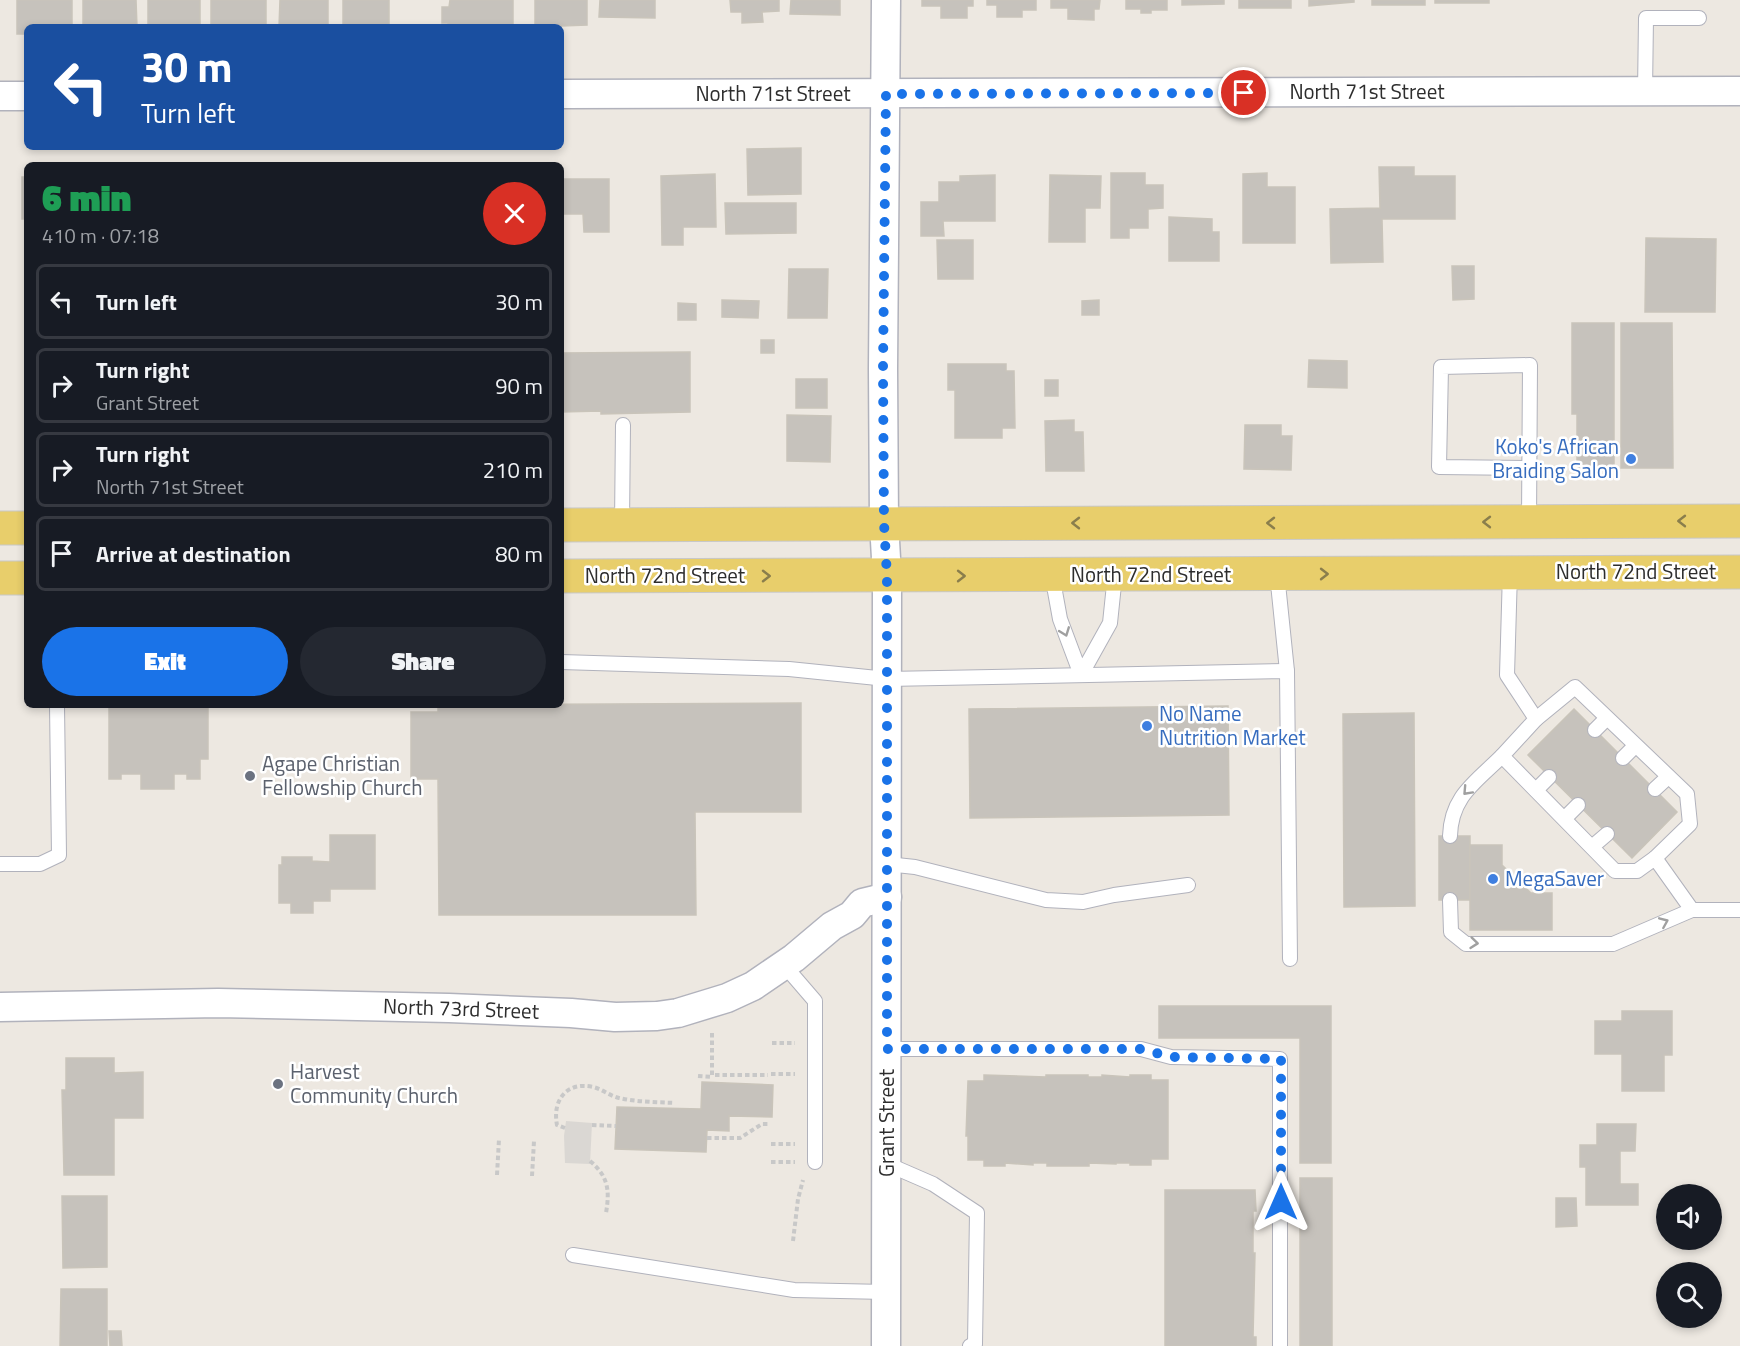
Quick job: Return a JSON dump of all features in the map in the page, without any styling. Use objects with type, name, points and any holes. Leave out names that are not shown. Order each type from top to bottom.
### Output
[{"type":"main road","points":[[564,525],[1740,521]]},
{"type":"main road","points":[[0,528],[24,528]]},
{"type":"main road","name":"North 72nd Street","points":[[564,576],[1740,572]]},
{"type":"main road","points":[[0,578],[24,578]]},
{"type":"street","name":"Grant Street","points":[[886,0],[884,523],[887,576],[886,1346]]},
{"type":"street","name":"North 71st Street","points":[[564,94],[1740,91]]},
{"type":"street","points":[[0,96],[24,96]]},
{"type":"street","name":"North 73rd Street","points":[[0,1007],[218,1003],[449,1008],[615,1017],[657,1016],[678,1013],[727,998],[753,986],[784,965],[832,926],[852,915],[862,903],[887,897]]},
{"type":"lane","points":[[1645,92],[1646,18],[1699,18]]},
{"type":"lane","points":[[1529,468],[1439,467],[1441,367],[1530,365],[1529,522]]},
{"type":"lane","points":[[622,525],[623,424]]},
{"type":"lane","points":[[1510,572],[1507,675],[1536,719]]},
{"type":"lane","points":[[1278,574],[1287,671],[1290,959]]},
{"type":"lane","points":[[1052,575],[1060,619],[1081,675]]},
{"type":"lane","points":[[1081,675],[1110,623],[1115,575]]},
{"type":"lane","points":[[564,662],[789,669],[887,679],[1287,671]]},
{"type":"lane","points":[[1450,836],[1450,822],[1461,796],[1536,719],[1575,687],[1687,794],[1690,824],[1638,871],[1615,871],[1593,846],[1502,756]]},
{"type":"lane","points":[[0,864],[40,864],[59,855],[57,708]]},
{"type":"lane","points":[[1595,730],[1606,719]]},
{"type":"lane","points":[[1623,758],[1635,746]]},
{"type":"lane","points":[[1536,790],[1549,777]]},
{"type":"lane","points":[[1655,789],[1668,777]]},
{"type":"lane","points":[[1565,818],[1578,805]]},
{"type":"lane","points":[[1593,846],[1607,834]]},
{"type":"lane","points":[[1655,858],[1692,910]]},
{"type":"lane","points":[[887,864],[915,867],[1046,900],[1083,902],[1114,895],[1188,885]]},
{"type":"lane","points":[[1450,900],[1452,932],[1466,944],[1612,944],[1692,910],[1740,910]]},
{"type":"lane","points":[[784,965],[815,1001],[815,1162]]},
{"type":"lane","points":[[887,1049],[1141,1049],[1171,1057],[1281,1059],[1281,1346]]},
{"type":"lane","points":[[887,1164],[933,1184],[977,1213],[975,1344],[970,1346]]},
{"type":"lane","points":[[573,1255],[794,1290],[886,1292]]},
{"type":"path","points":[[712,1031],[712,1078]]},
{"type":"path","points":[[772,1042],[796,1043]]},
{"type":"path","points":[[698,1076],[712,1078],[795,1074]]},
{"type":"path","points":[[566,1128],[557,1125],[557,1102],[561,1096],[578,1087],[593,1087],[618,1098],[675,1103]]},
{"type":"path","points":[[707,1138],[741,1138],[762,1124],[768,1124]]},
{"type":"path","points":[[592,1125],[616,1126]]},
{"type":"path","points":[[497,1174],[499,1139]]},
{"type":"path","points":[[532,1176],[534,1142]]},
{"type":"path","points":[[771,1144],[796,1144]]},
{"type":"path","points":[[590,1161],[606,1179],[608,1193],[606,1213]]},
{"type":"path","points":[[771,1162],[796,1162]]},
{"type":"path","points":[[793,1241],[798,1199]]},
{"type":"shaded area","points":[[566,1121],[592,1123],[590,1164],[565,1163]]},
{"type":"building","points":[[17,0],[72,0],[72,24],[24,24],[24,34],[17,34]]},
{"type":"building","points":[[83,0],[136,0],[137,24],[83,24]]},
{"type":"building","points":[[148,0],[200,0],[200,24],[148,24]]},
{"type":"building","points":[[211,0],[266,0],[266,24],[211,24]]},
{"type":"building","points":[[280,0],[328,0],[328,24],[279,24]]},
{"type":"building","points":[[343,0],[389,0],[389,24],[343,24]]},
{"type":"building","points":[[450,0],[513,0],[513,24],[442,23],[442,7],[449,7]]},
{"type":"building","points":[[535,0],[587,0],[587,25],[535,24]]},
{"type":"building","points":[[600,0],[655,0],[655,18],[599,17]]},
{"type":"building","points":[[730,0],[779,0],[779,11],[762,12],[763,22],[742,23],[742,12],[731,12]]},
{"type":"building","points":[[791,0],[840,0],[840,15],[790,14]]},
{"type":"building","points":[[922,0],[973,0],[973,6],[967,6],[967,18],[941,18],[941,6],[922,6]]},
{"type":"building","points":[[987,0],[1036,0],[1036,10],[1022,10],[1022,17],[997,17],[997,5],[987,5]]},
{"type":"building","points":[[1051,0],[1100,0],[1099,9],[1094,9],[1094,20],[1068,19],[1068,8],[1051,8]]},
{"type":"building","points":[[1126,0],[1167,0],[1167,10],[1151,10],[1151,13],[1141,13],[1141,9],[1126,9]]},
{"type":"building","points":[[1182,0],[1224,0],[1224,4],[1182,5]]},
{"type":"building","points":[[1239,0],[1291,0],[1291,8],[1239,8]]},
{"type":"building","points":[[1309,0],[1354,0],[1354,2],[1309,6]]},
{"type":"building","points":[[1372,0],[1425,0],[1425,5],[1372,5]]},
{"type":"building","points":[[1435,0],[1489,0],[1489,3],[1435,3]]},
{"type":"building","points":[[801,148],[801,194],[748,195],[747,149]]},
{"type":"building","points":[[1379,167],[1414,167],[1414,176],[1455,176],[1455,219],[1382,219],[1383,262],[1331,263],[1330,209],[1380,208]]},
{"type":"building","points":[[1111,173],[1145,173],[1145,185],[1163,185],[1163,208],[1148,209],[1148,228],[1129,228],[1129,238],[1111,238]]},
{"type":"building","points":[[1267,173],[1267,187],[1295,187],[1295,243],[1243,243],[1243,174]]},
{"type":"building","points":[[715,174],[716,227],[683,227],[683,245],[662,245],[661,176]]},
{"type":"building","points":[[995,175],[995,221],[943,221],[944,236],[921,236],[921,202],[939,202],[939,182],[960,182],[960,176]]},
{"type":"building","points":[[1050,175],[1101,176],[1100,208],[1085,208],[1085,242],[1049,242]]},
{"type":"building","points":[[22,177],[24,177],[24,219],[22,219]]},
{"type":"building","points":[[564,179],[609,179],[609,232],[584,232],[583,214],[564,214]]},
{"type":"building","points":[[725,203],[796,203],[796,233],[726,234]]},
{"type":"building","points":[[1169,217],[1212,219],[1212,232],[1219,232],[1219,261],[1169,261]]},
{"type":"building","points":[[1646,238],[1716,239],[1715,312],[1645,312]]},
{"type":"building","points":[[937,240],[973,240],[973,279],[938,279]]},
{"type":"building","points":[[1452,266],[1474,266],[1474,299],[1453,300]]},
{"type":"building","points":[[789,269],[828,269],[827,318],[788,318]]},
{"type":"building","points":[[722,300],[759,301],[758,318],[722,317]]},
{"type":"building","points":[[1099,300],[1099,315],[1082,315],[1082,301]]},
{"type":"building","points":[[678,303],[696,304],[696,320],[678,320]]},
{"type":"building","points":[[1572,323],[1614,323],[1614,470],[1577,470],[1577,414],[1572,414]]},
{"type":"building","points":[[1621,323],[1672,323],[1673,468],[1621,468]]},
{"type":"building","points":[[761,340],[774,340],[774,353],[761,353]]},
{"type":"building","points":[[690,352],[690,412],[601,414],[601,411],[564,412],[564,353]]},
{"type":"building","points":[[1309,360],[1347,361],[1347,388],[1308,387]]},
{"type":"building","points":[[948,364],[1006,364],[1006,371],[1014,371],[1015,428],[1002,428],[1002,438],[955,438],[955,390],[948,390]]},
{"type":"building","points":[[796,379],[827,379],[827,408],[796,408]]},
{"type":"building","points":[[1045,380],[1058,380],[1058,396],[1045,396]]},
{"type":"building","points":[[787,415],[831,416],[830,462],[787,461]]},
{"type":"building","points":[[1074,420],[1074,432],[1083,432],[1084,471],[1046,471],[1045,421]]},
{"type":"building","points":[[1245,425],[1281,425],[1281,436],[1292,436],[1291,470],[1244,469]]},
{"type":"building","points":[[801,703],[801,812],[695,812],[696,915],[439,915],[438,779],[411,779],[411,712],[438,712],[438,708],[564,708],[564,704]]},
{"type":"building","points":[[1228,706],[1229,815],[970,818],[969,709]]},
{"type":"building","points":[[109,708],[208,708],[208,759],[200,759],[200,779],[187,779],[187,774],[174,774],[174,789],[141,789],[141,774],[121,774],[121,779],[109,779]]},
{"type":"building","name":"MegaSaver","points":[[1574,709],[1677,812],[1632,858],[1528,755]]},
{"type":"building","points":[[1414,713],[1415,906],[1344,907],[1343,714]]},
{"type":"building","points":[[330,835],[375,835],[375,889],[330,889],[330,901],[313,901],[313,913],[291,913],[291,903],[279,903],[279,865],[282,865],[282,857],[312,857],[312,861],[330,862]]},
{"type":"building","points":[[1439,836],[1470,836],[1470,900],[1439,900]]},
{"type":"building","name":"MegaSaver","points":[[1470,845],[1502,845],[1502,865],[1531,893],[1552,893],[1552,930],[1470,930]]},
{"type":"building","points":[[1159,1006],[1331,1006],[1331,1163],[1300,1163],[1300,1038],[1159,1038]]},
{"type":"building","points":[[1622,1011],[1672,1011],[1672,1055],[1664,1055],[1664,1091],[1622,1091],[1622,1054],[1595,1054],[1595,1021],[1622,1021]]},
{"type":"building","points":[[66,1058],[114,1058],[114,1073],[143,1072],[143,1118],[114,1118],[114,1175],[64,1175],[62,1090],[66,1090]]},
{"type":"building","points":[[984,1075],[1130,1077],[1130,1075],[1151,1075],[1151,1080],[1168,1080],[1168,1159],[1151,1159],[1151,1165],[1089,1163],[1089,1166],[1005,1163],[1005,1166],[984,1166],[984,1160],[968,1160],[968,1136],[966,1136],[968,1081],[984,1081]]},
{"type":"building","points":[[702,1082],[773,1085],[772,1117],[729,1116],[729,1131],[707,1130],[706,1152],[615,1149],[617,1107],[701,1109]]},
{"type":"building","points":[[1597,1124],[1636,1124],[1635,1151],[1620,1151],[1620,1184],[1638,1184],[1638,1205],[1586,1205],[1586,1167],[1580,1167],[1580,1145],[1597,1145]]},
{"type":"building","points":[[1300,1178],[1332,1178],[1332,1346],[1300,1346]]},
{"type":"building","points":[[1165,1190],[1255,1190],[1253,1337],[1256,1337],[1256,1346],[1165,1346]]},
{"type":"building","points":[[62,1196],[107,1196],[107,1267],[63,1268]]},
{"type":"building","points":[[1556,1198],[1576,1198],[1577,1226],[1556,1227]]},
{"type":"building","points":[[61,1289],[107,1289],[107,1346],[60,1346]]},
{"type":"building","points":[[109,1331],[121,1331],[122,1346],[110,1346]]},
{"type":"place","name":"Koko's African Braiding Salon","points":[[1631,459]]},
{"type":"place","name":"No Name Nutrition Market","points":[[1147,726]]},
{"type":"place","name":"Agape Christian Fellowship Church","points":[[250,776]]},
{"type":"place","name":"MegaSaver","points":[[1493,879]]},
{"type":"place","name":"Harvest Community Church","points":[[278,1084]]},
{"type":"route","points":[[1244,93],[886,94],[883,369],[884,523],[887,576],[887,1049],[1141,1049],[1171,1057],[1281,1059],[1281,1202]]}]
